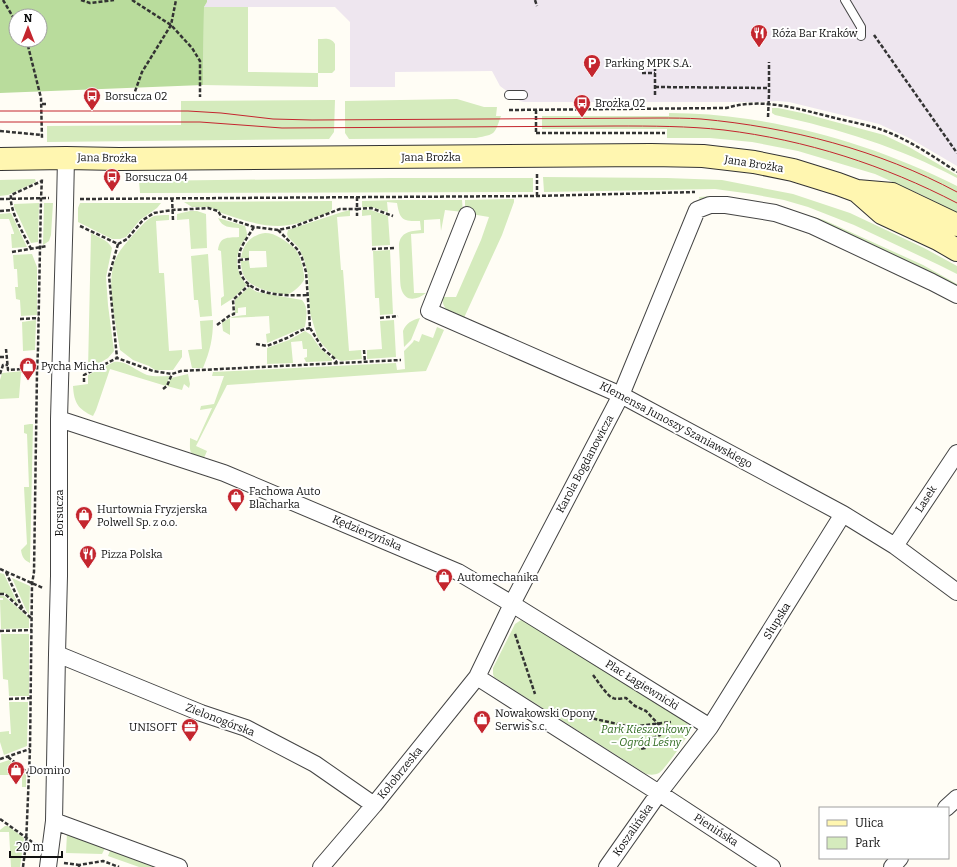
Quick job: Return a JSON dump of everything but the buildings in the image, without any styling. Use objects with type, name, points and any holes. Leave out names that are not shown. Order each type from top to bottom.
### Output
[{"type":"main road","name":"Jana Brożka","points":[[0,160],[66,158],[703,156],[754,162],[793,170],[857,191],[892,194],[957,225]]},
{"type":"main road","name":"Jana Brożka","points":[[857,191],[882,213],[957,250]]},
{"type":"street","name":"Borsucza","points":[[54,865],[59,594],[59,419],[66,158]]},
{"type":"street","name":"Karola Bogdanowicza","points":[[512,604],[621,395],[697,210],[710,204],[726,204],[775,213],[813,226],[957,295]]},
{"type":"street","name":"Klemensa Junoszy Szaniawskiego","points":[[467,215],[429,312],[621,395],[844,514],[895,546],[957,592]]},
{"type":"street","name":"Kędzierzyńska","points":[[59,419],[224,473],[458,572],[512,604]]},
{"type":"street","name":"Lasek","points":[[895,546],[957,453]]},
{"type":"street","name":"Słupska","points":[[710,727],[844,514]]},
{"type":"street","points":[[512,604],[477,677],[659,793],[710,727]]},
{"type":"street","name":"Plac Łagiewnicki","points":[[512,604],[710,727]]},
{"type":"street","name":"Zielonogórska","points":[[57,654],[201,713],[246,728],[315,764],[374,804]]},
{"type":"street","name":"Kołobrzeska","points":[[321,867],[477,677]]},
{"type":"street","name":"Koszalińska","points":[[607,867],[659,793]]},
{"type":"street","name":"Pienińska","points":[[659,793],[772,867]]},
{"type":"street","points":[[947,807],[957,798]]},
{"type":"street","points":[[54,821],[179,867]]},
{"type":"street","points":[[892,867],[899,859]]},
{"type":"lane","points":[[845,0],[861,27],[861,36]]},
{"type":"lane","points":[[509,95],[523,95]]},
{"type":"path","points":[[81,0],[90,2],[114,0]]},
{"type":"path","points":[[132,0],[171,25],[189,45],[200,61],[200,97]]},
{"type":"path","points":[[133,97],[142,72],[171,25],[176,0]]},
{"type":"path","points":[[535,0],[537,6]]},
{"type":"path","points":[[861,27],[869,28],[957,153]]},
{"type":"path","points":[[28,48],[42,104],[42,142]]},
{"type":"path","points":[[768,117],[769,62]]},
{"type":"path","points":[[654,95],[655,64]]},
{"type":"path","points":[[642,73],[655,73]]},
{"type":"path","points":[[655,88],[769,88]]},
{"type":"path","points":[[509,110],[726,108],[739,104],[768,104],[802,109],[885,131],[939,159],[957,172]]},
{"type":"path","points":[[0,131],[42,135]]},
{"type":"path","points":[[536,133],[665,133]]},
{"type":"path","points":[[23,867],[26,838],[30,749],[32,584],[34,572],[42,180],[11,195],[10,199],[12,210],[31,249]]},
{"type":"path","points":[[76,199],[537,196],[696,192]]},
{"type":"path","points":[[357,197],[357,216]]},
{"type":"path","points":[[0,199],[55,198]]},
{"type":"path","points":[[172,198],[173,220]]},
{"type":"path","points":[[117,358],[109,276],[118,244],[127,239],[143,220],[154,214],[172,210],[208,208],[218,211],[221,216],[254,227],[278,230],[293,227],[340,209],[371,208],[393,216]]},
{"type":"path","points":[[0,211],[12,210]]},
{"type":"path","points":[[75,224],[118,244]]},
{"type":"path","points":[[254,227],[244,242],[240,252],[239,269],[242,278],[249,285],[259,290],[292,296],[307,295]]},
{"type":"path","points":[[278,230],[298,250],[302,258],[306,272],[310,328],[323,349],[334,358],[337,363]]},
{"type":"path","points":[[12,252],[48,245],[51,242]]},
{"type":"path","points":[[372,249],[395,248]]},
{"type":"path","points":[[239,260],[249,259]]},
{"type":"path","points":[[217,325],[234,314],[233,300],[249,285]]},
{"type":"path","points":[[380,318],[398,316]]},
{"type":"path","points":[[20,319],[39,318]]},
{"type":"path","points":[[256,344],[267,346],[302,330],[310,328]]},
{"type":"path","points":[[6,349],[8,370],[37,368]]},
{"type":"path","points":[[364,350],[365,362]]},
{"type":"path","points":[[0,357],[7,357]]},
{"type":"path","points":[[84,382],[84,375],[117,358],[153,371],[172,374],[181,371],[401,360]]},
{"type":"path","points":[[0,367],[3,365],[8,365]]},
{"type":"path","points":[[0,374],[3,365]]},
{"type":"path","points":[[163,389],[172,374]]},
{"type":"path","points":[[0,569],[32,584],[59,594]]},
{"type":"path","points":[[6,572],[24,612]]},
{"type":"path","points":[[0,594],[5,594],[32,620]]},
{"type":"path","points":[[513,628],[538,706],[520,704]]},
{"type":"path","points":[[0,631],[32,630]]},
{"type":"path","points":[[589,672],[611,697],[617,699],[626,698],[635,706],[646,711],[659,724],[661,729],[660,735],[648,740],[647,746],[639,749]]},
{"type":"path","points":[[9,699],[31,698]]},
{"type":"path","points":[[562,711],[631,727],[685,721],[693,717]]},
{"type":"path","points":[[0,759],[30,749]]},
{"type":"path","points":[[8,756],[29,774]]},
{"type":"path","points":[[0,819],[26,838]]},
{"type":"path","points":[[54,865],[79,866],[103,862],[119,867]]},
{"type":"shaded area","points":[[207,0],[957,0],[957,166],[911,139],[879,124],[789,102],[524,102],[520,101],[500,86],[492,71],[395,72],[395,87],[350,87],[350,22],[335,7],[204,7]]},
{"type":"green space","points":[[0,0],[207,0],[204,7],[203,85],[0,93]]},
{"type":"green space","points":[[204,7],[248,7],[248,72],[318,73],[318,87],[203,85]]},
{"type":"green space","points":[[318,39],[330,39],[335,44],[335,70],[332,73],[318,73]]},
{"type":"green space","points":[[457,99],[484,107],[497,107],[496,116],[501,116],[493,133],[476,138],[349,139],[345,133],[345,101]]},
{"type":"green space","points":[[335,100],[334,132],[329,139],[47,142],[47,126],[181,125],[181,101]]},
{"type":"green space","points":[[772,108],[802,113],[884,135],[909,147],[957,175],[957,178],[913,157],[868,140],[822,126],[775,115],[772,113]]},
{"type":"green space","points":[[669,113],[719,115],[802,129],[881,153],[957,186],[957,213],[922,195],[875,174],[798,151],[752,142],[710,138],[667,138],[667,129],[542,129],[542,116],[669,116]]},
{"type":"green space","points":[[543,177],[722,180],[793,194],[850,213],[924,248],[957,266],[957,274],[854,225],[808,207],[784,200],[715,189],[544,192]]},
{"type":"green space","points":[[533,178],[533,192],[140,193],[139,181]]},
{"type":"green space","points":[[35,179],[36,182],[8,195],[0,196],[0,180]]},
{"type":"green space","points":[[715,196],[747,200],[824,220],[923,265],[957,284],[957,289],[828,227],[701,205],[699,197]]},
{"type":"green space","points":[[514,199],[502,235],[463,320],[446,309],[442,297],[456,297],[481,240],[489,217],[465,213],[465,200]]},
{"type":"green space","points":[[462,200],[463,212],[445,210],[441,231],[440,219],[424,220],[424,233],[411,234],[414,293],[426,293],[412,299],[405,296],[401,288],[399,244],[402,237],[407,233],[421,230],[420,221],[403,219],[399,213],[397,203],[387,202],[388,212],[372,207],[362,207],[362,201]]},
{"type":"green space","points":[[332,201],[332,209],[330,212],[299,223],[280,226],[253,223],[208,207],[192,207],[184,202]]},
{"type":"green space","points":[[39,203],[38,242],[31,243],[14,204]]},
{"type":"green space","points":[[44,203],[53,203],[51,235],[49,241],[43,245]]},
{"type":"green space","points":[[80,203],[161,203],[157,208],[140,220],[126,237],[112,239],[78,222],[78,208]]},
{"type":"green space","points":[[350,210],[350,216],[337,217],[341,270],[343,270],[349,351],[361,350],[362,359],[341,361],[335,358],[317,336],[310,313],[308,275],[304,259],[299,248],[287,234],[288,230]]},
{"type":"green space","points":[[362,210],[371,210],[388,216],[390,245],[372,246],[371,215],[362,216]]},
{"type":"green space","points":[[197,211],[206,214],[207,248],[191,249],[189,219],[177,220],[177,214]]},
{"type":"green space","points":[[11,213],[27,247],[12,248],[11,234],[14,233],[9,219],[0,219],[0,214]]},
{"type":"green space","points":[[169,215],[169,220],[156,221],[159,273],[164,273],[169,351],[182,350],[182,357],[173,370],[155,370],[133,360],[120,350],[112,303],[111,279],[116,258],[133,235],[145,222],[154,216]]},
{"type":"green space","points":[[218,218],[245,226],[247,232],[246,238],[239,248],[237,265],[240,276],[247,285],[232,299],[221,306],[221,298],[224,296],[221,251],[218,250],[219,245],[222,240],[239,237],[239,228],[224,225]]},
{"type":"green space","points":[[91,233],[105,241],[112,248],[106,277],[114,351],[108,358],[88,370]]},
{"type":"green space","points":[[260,234],[273,234],[284,240],[294,248],[300,257],[304,280],[297,288],[288,294],[259,288],[249,282],[244,275],[241,261],[249,261],[250,268],[267,267],[266,251],[249,251],[249,258],[241,258],[248,241]]},
{"type":"green space","points":[[390,250],[393,314],[380,315],[379,298],[375,298],[373,251]]},
{"type":"green space","points":[[32,254],[37,267],[37,315],[21,316],[20,300],[16,299],[15,287],[18,287],[17,269],[14,269],[13,255]]},
{"type":"green space","points":[[208,254],[212,316],[200,317],[198,300],[194,300],[191,256]]},
{"type":"green space","points":[[249,287],[257,292],[302,300],[306,306],[305,327],[267,343],[266,334],[270,333],[269,316],[231,318],[246,315],[246,307],[238,308],[238,313],[235,313],[235,300]]},
{"type":"green space","points":[[230,318],[230,335],[223,331],[222,323]]},
{"type":"green space","points":[[420,318],[411,340],[404,347],[404,328],[410,322]]},
{"type":"green space","points":[[36,320],[35,350],[23,351],[22,322]]},
{"type":"green space","points":[[213,320],[211,345],[203,368],[192,368],[188,350],[202,349],[200,321]]},
{"type":"green space","points":[[394,320],[396,357],[367,359],[367,350],[382,349],[380,321]]},
{"type":"green space","points":[[437,327],[444,330],[426,371],[227,385],[196,446],[207,451],[204,458],[191,452],[190,438],[197,441],[212,408],[200,410],[201,406],[214,404],[224,376],[212,376],[213,372],[396,363],[397,370],[405,369],[404,351],[414,340],[419,342],[422,334],[433,338]]},
{"type":"green space","points":[[305,331],[311,335],[320,348],[332,359],[332,361],[306,362],[304,358],[307,357],[307,349],[303,349],[302,341],[291,342],[293,363],[267,364],[267,348],[289,340]]},
{"type":"green space","points":[[114,362],[127,364],[147,375],[170,376],[166,386],[110,369],[93,416],[84,411],[78,405],[74,397],[73,386],[88,384],[88,375]]},
{"type":"green space","points":[[35,370],[35,372],[21,373],[19,398],[0,399],[0,380],[2,373]]},
{"type":"green space","points":[[188,374],[190,384],[189,388],[184,384],[182,390],[167,386],[171,378]]},
{"type":"green space","points":[[33,424],[30,563],[26,561],[21,550],[27,544],[24,487],[29,487],[27,434],[24,433],[24,425]]},
{"type":"green space","points":[[0,573],[4,574],[18,604],[5,593],[0,593]]},
{"type":"green space","points":[[12,578],[30,586],[29,614],[27,612]]},
{"type":"green space","points":[[0,596],[4,596],[29,618],[29,628],[1,629],[0,600],[3,600],[3,598],[0,598]]},
{"type":"green space","name":"Park Kieszonkowy – Ogród Leśny","points":[[521,620],[525,620],[686,721],[688,729],[687,736],[662,771],[651,775],[646,774],[494,677],[493,668],[515,624]]},
{"type":"green space","points":[[1,634],[29,634],[29,696],[9,696],[8,680],[3,679]]},
{"type":"green space","points":[[9,702],[28,702],[27,746],[4,755],[0,742],[0,732],[9,731],[9,734],[11,734]]},
{"type":"green space","points":[[9,760],[26,775],[26,787],[22,787],[22,775],[0,775],[0,763]]},
{"type":"green space","points":[[5,826],[8,826],[24,838],[20,867],[11,867],[9,832],[0,832],[0,830]]},
{"type":"green space","points":[[67,833],[106,846],[102,854],[66,853]]},
{"type":"green space","points":[[111,848],[163,867],[139,867],[108,856]]},
{"type":"tram line","points":[[0,111],[188,111],[273,119],[312,120],[701,119],[767,128],[833,143],[896,164],[957,192]]},
{"type":"tram line","points":[[0,122],[200,122],[282,128],[670,126],[724,130],[785,140],[844,156],[901,177],[957,203]]},
{"type":"place","name":"Róża Bar Kraków","points":[[759,48]]},
{"type":"place","name":"Parking MPK S.A.","points":[[592,78]]},
{"type":"place","name":"Borsucza 02","points":[[92,111]]},
{"type":"place","name":"Brożka 02","points":[[582,118]]},
{"type":"place","name":"Borsucza 04","points":[[112,192]]},
{"type":"place","name":"Pycha Micha","points":[[28,381]]},
{"type":"place","name":"Fachowa Auto Blacharka","points":[[236,512]]},
{"type":"place","name":"Hurtownia Fryzjerska Polwell Sp. z o.o.","points":[[84,530]]},
{"type":"place","name":"Pizza Polska","points":[[88,569]]},
{"type":"place","name":"Automechanika","points":[[444,592]]},
{"type":"place","name":"Nowakowski Opony Serwis s.c.","points":[[482,734]]},
{"type":"place","name":"UNISOFT","points":[[190,742]]},
{"type":"place","name":"Domino","points":[[16,785]]}]
